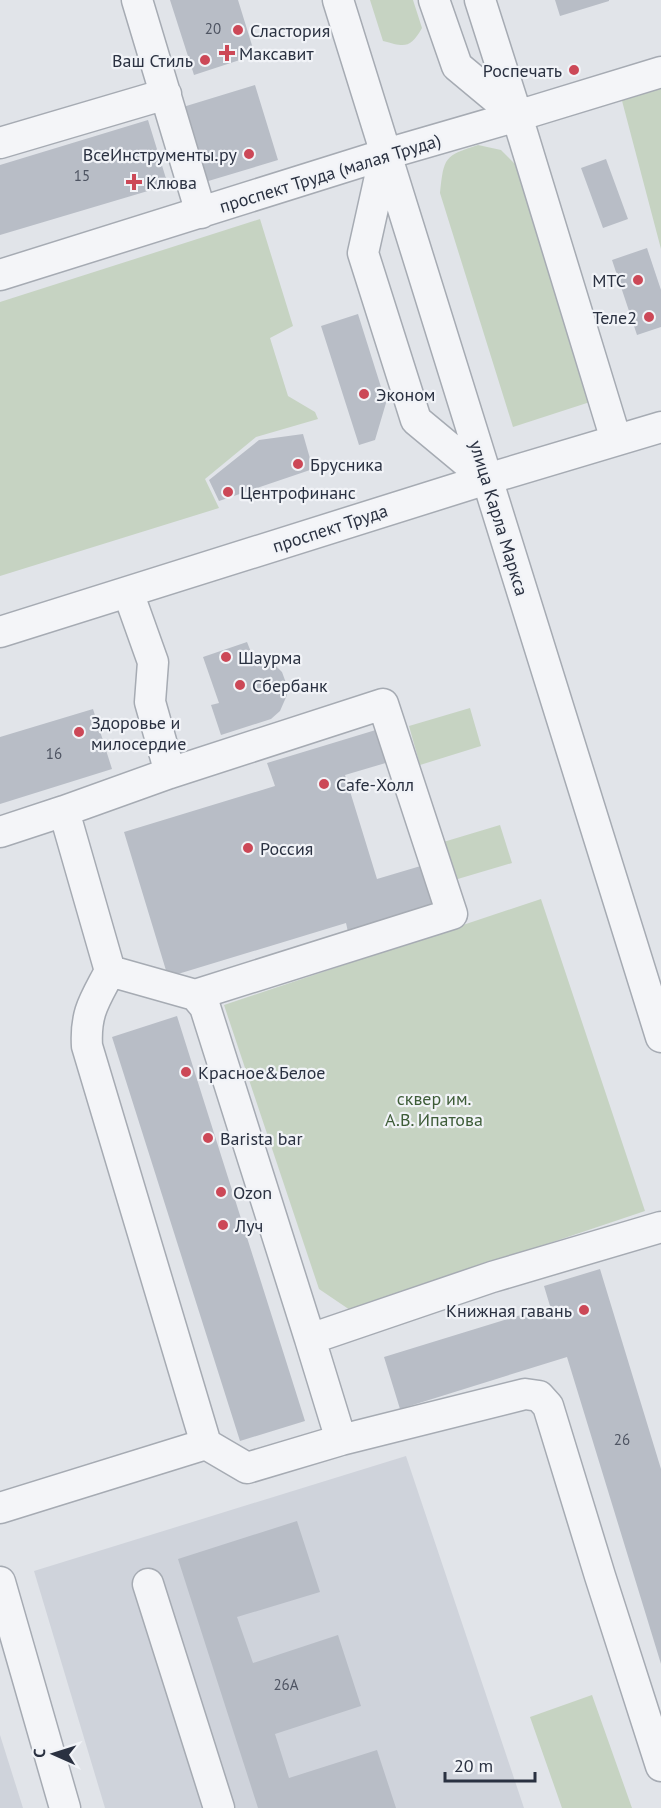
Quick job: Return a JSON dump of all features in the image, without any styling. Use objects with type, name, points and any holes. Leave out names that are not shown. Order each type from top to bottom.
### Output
[{"type":"street","points":[[136,0],[201,213]]},
{"type":"street","name":"улица Карла Маркса","points":[[338,0],[661,1037]]},
{"type":"street","points":[[434,0],[457,66],[517,116]]},
{"type":"street","points":[[480,0],[616,440]]},
{"type":"street","name":"проспект Труда (малая Труда)","points":[[0,275],[386,154],[661,72]]},
{"type":"street","points":[[0,143],[166,94]]},
{"type":"street","points":[[386,154],[363,253],[416,420],[487,478]]},
{"type":"street","name":"проспект Труда","points":[[0,632],[487,478],[661,427]]},
{"type":"street","points":[[128,592],[153,662],[150,702],[170,773]]},
{"type":"street","points":[[0,832],[170,773],[383,704],[452,914],[195,995],[110,971]]},
{"type":"street","points":[[64,811],[110,971],[92,1005],[86,1025],[87,1046],[206,1444],[247,1468],[341,1440],[525,1394],[539,1396],[548,1406],[661,1766]]},
{"type":"street","points":[[195,995],[205,1007],[341,1440]]},
{"type":"street","points":[[310,1339],[492,1277],[661,1227]]},
{"type":"street","points":[[0,1508],[206,1444]]},
{"type":"street","points":[[0,1582],[65,1808]]},
{"type":"street","points":[[148,1584],[219,1808]]},
{"type":"shaded area","points":[[406,1456],[524,1808],[105,1808],[34,1571]]},
{"type":"shaded area","points":[[0,1735],[23,1808],[0,1808]]},
{"type":"green space","points":[[370,0],[413,0],[422,28],[414,40],[406,45],[383,41]]},
{"type":"green space","points":[[661,85],[661,249],[621,97]]},
{"type":"green space","points":[[478,145],[501,150],[515,164],[590,402],[513,427],[440,193],[443,172],[448,160],[458,152]]},
{"type":"green space","points":[[260,219],[293,326],[270,338],[288,396],[315,412],[318,419],[256,437],[205,479],[219,508],[0,576],[0,302]]},
{"type":"green space","points":[[470,708],[481,746],[420,765],[409,726]]},
{"type":"green space","points":[[500,825],[512,863],[451,881],[440,843]]},
{"type":"green space","name":"сквер им. А.В. Ипатова","points":[[541,899],[645,1211],[350,1310],[319,1289],[224,1005]]},
{"type":"green space","points":[[592,1695],[632,1808],[562,1808],[530,1717]]},
{"type":"building","points":[[170,0],[238,0],[255,55],[194,75]]},
{"type":"building","points":[[555,0],[609,0],[609,1],[560,16]]},
{"type":"building","points":[[255,85],[278,160],[205,182],[183,107]]},
{"type":"building","points":[[148,120],[168,185],[0,235],[0,165]]},
{"type":"building","points":[[606,159],[628,219],[603,228],[581,168]]},
{"type":"building","points":[[647,248],[661,290],[661,327],[637,335],[612,260]]},
{"type":"building","points":[[358,314],[386,403],[375,440],[359,445],[321,326]]},
{"type":"building","points":[[303,434],[313,469],[219,501],[209,480],[259,440]]},
{"type":"building","points":[[247,642],[253,657],[271,661],[282,672],[287,695],[280,711],[271,719],[221,735],[211,705],[219,703],[203,657]]},
{"type":"building","points":[[93,709],[112,769],[0,804],[0,737]]},
{"type":"building","name":"Россия","points":[[379,729],[389,762],[345,775],[377,879],[424,865],[436,905],[348,932],[346,923],[168,977],[124,832],[275,786],[267,763]]},
{"type":"building","points":[[177,1016],[305,1421],[240,1441],[112,1037]]},
{"type":"building","points":[[600,1269],[661,1469],[661,1664],[567,1357],[400,1409],[384,1357],[550,1306],[544,1286]]},
{"type":"building","points":[[297,1521],[320,1592],[237,1617],[253,1663],[338,1635],[361,1706],[275,1734],[289,1778],[377,1750],[396,1808],[258,1808],[178,1559]]},
{"type":"place","name":"Сластория","points":[[238,30]]},
{"type":"place","name":"Максавит","points":[[227,53]]},
{"type":"place","name":"Ваш Стиль","points":[[205,60]]},
{"type":"place","name":"Роспечать","points":[[574,70]]},
{"type":"place","name":"ВсеИнструменты.ру","points":[[249,154]]},
{"type":"place","name":"Клюва","points":[[134,182]]},
{"type":"place","name":"МТС","points":[[638,280]]},
{"type":"place","name":"Теле2","points":[[649,317]]},
{"type":"place","name":"Эконом","points":[[364,394]]},
{"type":"place","name":"Брусника","points":[[298,464]]},
{"type":"place","name":"Центрофинанс","points":[[228,492]]},
{"type":"place","name":"Шаурма","points":[[226,657]]},
{"type":"place","name":"Сбербанк","points":[[240,685]]},
{"type":"place","name":"Здоровье и милосердие","points":[[79,732]]},
{"type":"place","name":"Cafe-Холл","points":[[324,784]]},
{"type":"place","name":"Россия","points":[[248,848]]},
{"type":"place","name":"Красное&Белое","points":[[186,1072]]},
{"type":"place","name":"Barista bar","points":[[208,1138]]},
{"type":"place","name":"Ozon","points":[[221,1192]]},
{"type":"place","name":"Луч","points":[[223,1225]]},
{"type":"place","name":"Книжная гавань","points":[[584,1310]]}]
